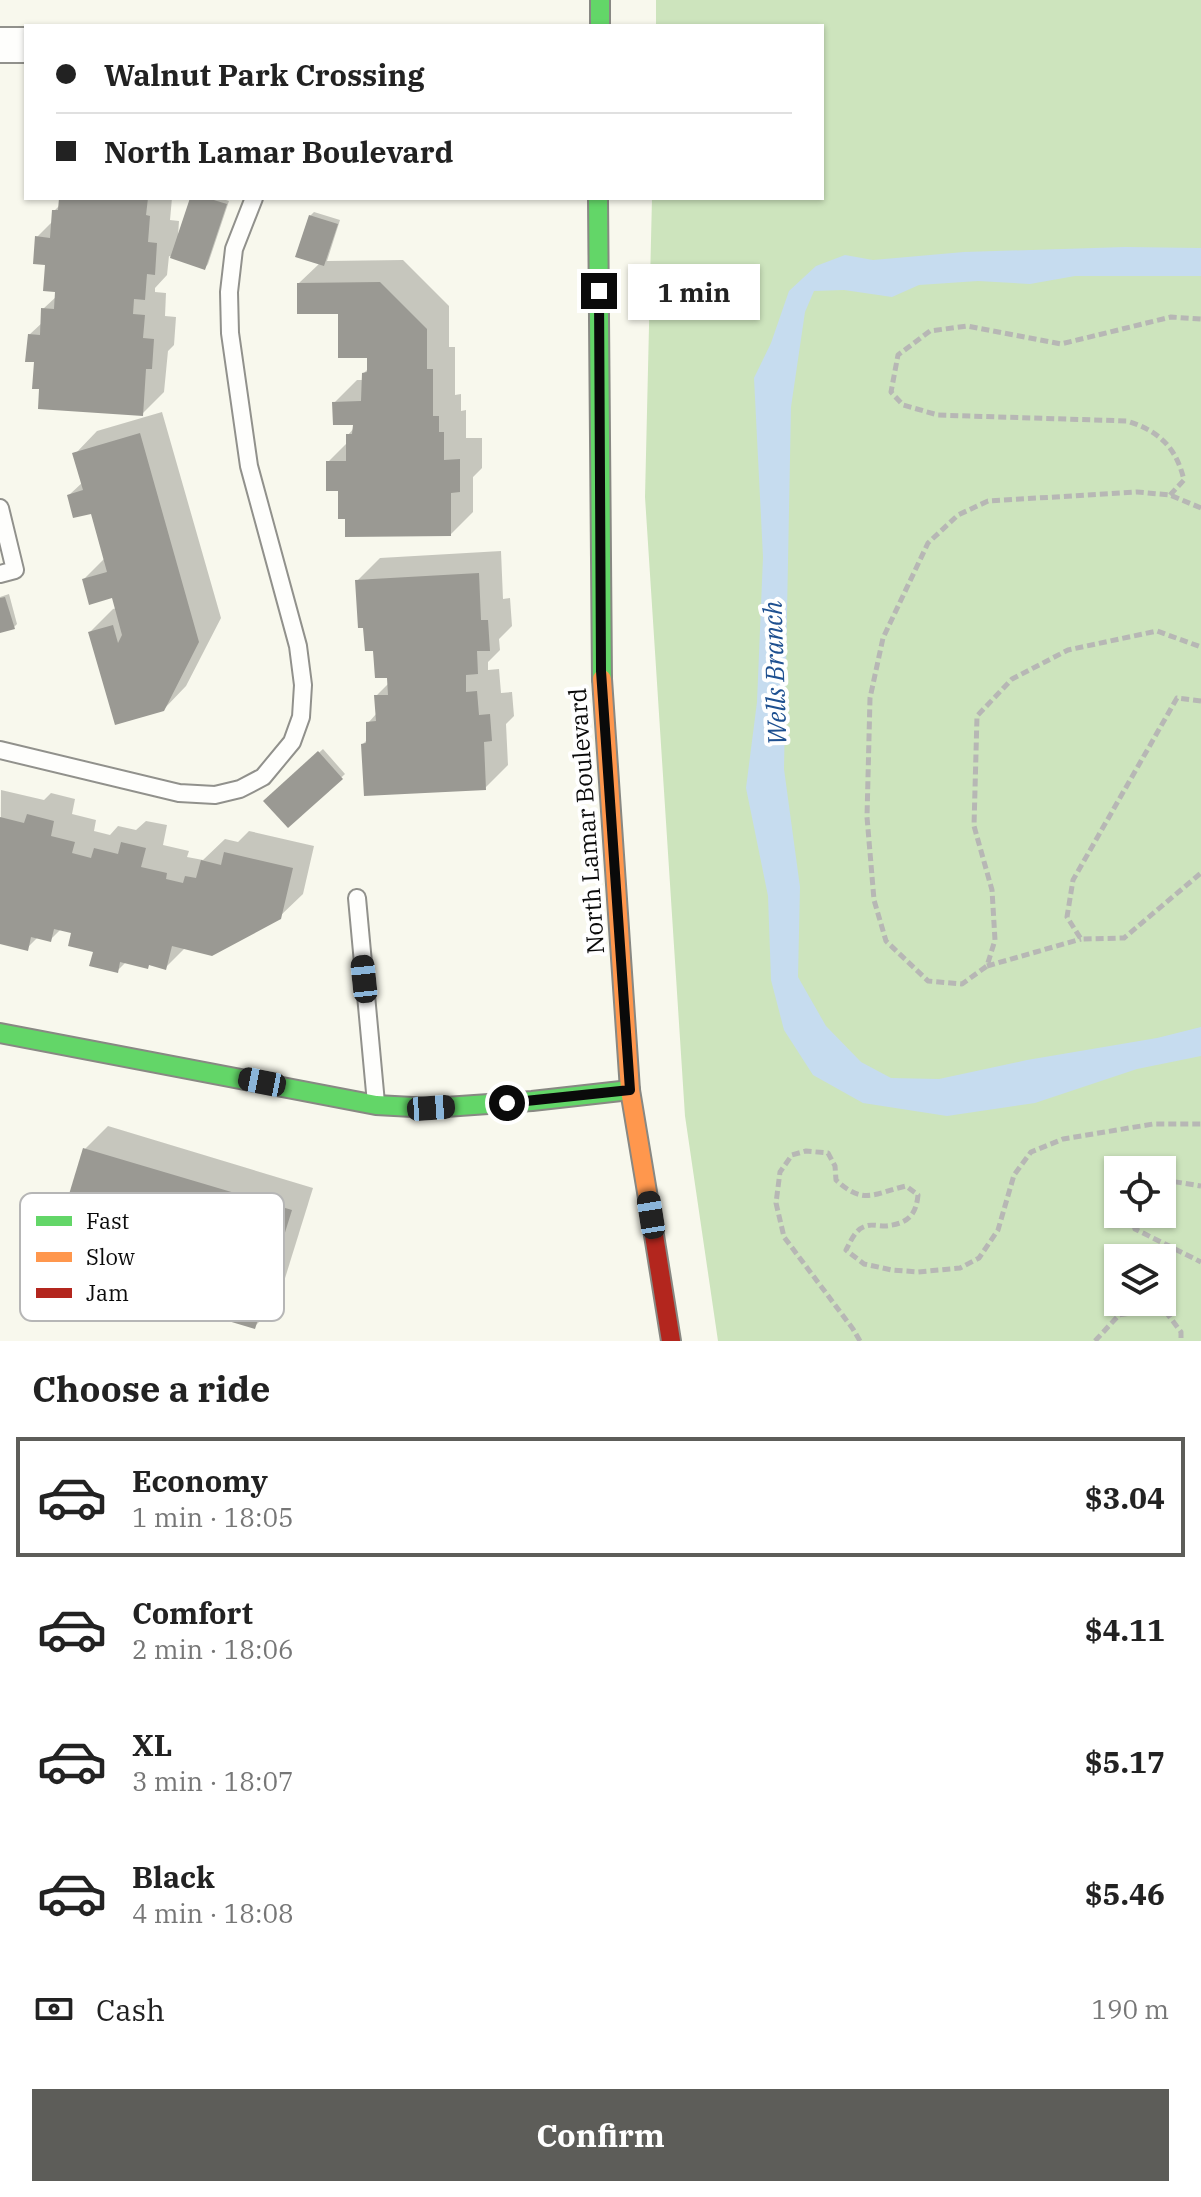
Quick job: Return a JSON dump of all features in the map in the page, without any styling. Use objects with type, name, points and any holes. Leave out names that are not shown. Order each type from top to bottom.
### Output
[{"type":"main road","points":[[600,0],[600,24]]},
{"type":"main road","name":"North Lamar Boulevard","points":[[598,200],[601,671],[630,1090],[671,1341]]},
{"type":"main road","points":[[0,1033],[376,1105],[445,1107],[630,1090]]},
{"type":"street","points":[[0,45],[24,45]]},
{"type":"lane","points":[[0,750],[179,793],[215,795],[240,789],[263,777],[292,742],[301,717],[303,685],[300,659],[249,466],[230,333],[229,292],[234,249],[253,200]]},
{"type":"lane","points":[[0,508],[15,570],[0,574]]},
{"type":"lane","points":[[357,898],[376,1105]]},
{"type":"path","points":[[1170,495],[1184,480],[1180,464],[1170,448],[1150,428],[1127,421],[938,415],[903,405],[891,392],[898,355],[930,331],[967,326],[1061,344],[1171,317],[1201,319]]},
{"type":"path","points":[[1201,508],[1170,495],[1137,492],[988,501],[958,515],[928,543],[883,638],[870,698],[867,817],[874,900],[886,941],[928,981],[962,984],[987,966],[1081,939],[1124,938],[1201,873]]},
{"type":"path","points":[[987,966],[995,940],[992,890],[974,826],[977,716],[1012,679],[1068,650],[1157,631],[1201,647]]},
{"type":"path","points":[[1081,939],[1067,917],[1073,880],[1177,698],[1201,701]]},
{"type":"path","points":[[860,1341],[784,1237],[776,1203],[780,1172],[792,1155],[806,1151],[828,1153],[835,1166],[836,1180],[849,1192],[863,1197],[878,1196],[906,1186],[918,1195],[916,1210],[905,1221],[886,1226],[866,1225],[855,1234],[846,1250],[864,1264],[918,1272],[960,1268],[979,1258],[998,1230],[1014,1175],[1031,1152],[1063,1139],[1153,1124],[1201,1124]]},
{"type":"path","points":[[1176,1182],[1201,1186]]},
{"type":"path","points":[[1135,1228],[1201,1262]]},
{"type":"path","points":[[1095,1341],[1119,1315],[1163,1308],[1181,1332],[1181,1341]]},
{"type":"green space","points":[[656,0],[1201,0],[1201,1341],[718,1341],[685,1116],[645,497],[652,200],[824,200],[824,24],[656,24]]},
{"type":"water","name":"Wells Branch","points":[[1201,248],[1201,276],[1075,276],[1030,284],[978,281],[919,285],[892,297],[844,290],[814,291],[805,312],[791,407],[784,769],[800,887],[798,977],[826,1026],[861,1062],[891,1078],[939,1079],[1201,1027],[1201,1056],[1137,1069],[1035,1103],[947,1116],[863,1103],[813,1075],[784,1030],[771,980],[768,896],[746,788],[757,702],[763,557],[754,378],[771,343],[789,291],[816,266],[845,255],[873,260],[964,252]]},
{"type":"building","points":[[59,200],[148,200],[148,242],[157,243],[155,275],[147,274],[145,300],[134,299],[133,314],[145,315],[143,338],[154,339],[152,369],[146,369],[143,416],[38,409],[39,389],[32,389],[34,362],[25,362],[28,334],[40,335],[41,308],[54,309],[55,292],[43,291],[45,265],[33,264],[35,236],[50,238],[52,210],[58,210]]},
{"type":"building","points":[[189,200],[214,200],[227,204],[205,270],[170,258]]},
{"type":"building","points":[[309,215],[338,224],[324,266],[295,257]]},
{"type":"building","points":[[380,282],[427,329],[427,369],[433,369],[433,416],[439,416],[439,432],[444,432],[444,460],[460,459],[460,492],[451,493],[451,536],[345,537],[345,519],[338,519],[338,491],[326,491],[326,461],[346,461],[346,434],[352,434],[353,425],[333,425],[332,402],[361,401],[362,373],[367,372],[367,358],[338,358],[338,314],[297,314],[297,283]]},
{"type":"building","points":[[140,433],[199,642],[164,711],[115,725],[88,632],[113,625],[118,643],[122,635],[112,598],[89,605],[82,579],[107,572],[91,514],[73,518],[67,495],[83,490],[72,453]]},
{"type":"building","points":[[479,573],[481,620],[488,620],[490,651],[477,651],[478,674],[466,675],[466,692],[477,691],[479,715],[490,714],[492,741],[484,742],[486,790],[364,796],[361,744],[366,743],[366,722],[376,721],[374,695],[388,695],[387,678],[375,678],[373,651],[365,651],[363,628],[358,628],[355,580]]},
{"type":"building","points":[[5,597],[15,629],[0,633],[0,598]]},
{"type":"building","points":[[318,751],[343,779],[288,828],[263,801]]},
{"type":"building","points":[[27,814],[54,821],[51,836],[75,842],[72,853],[91,858],[94,848],[118,854],[121,842],[146,848],[141,867],[167,873],[166,879],[183,883],[185,876],[196,878],[201,860],[221,865],[224,852],[293,868],[281,919],[212,956],[172,946],[166,970],[120,962],[118,973],[89,966],[93,952],[68,946],[71,933],[54,929],[51,942],[31,937],[28,951],[0,944],[0,817],[24,823]]},
{"type":"building","points":[[83,1148],[235,1193],[69,1193]]},
{"type":"building","points":[[284,1208],[292,1210],[284,1236]]},
{"type":"building","points":[[228,1321],[257,1321],[255,1329]]},
{"type":"traffic: fast","points":[[600,0],[600,24]]},
{"type":"traffic: fast","points":[[598,200],[602,679]]},
{"type":"traffic: fast","points":[[0,1033],[376,1105],[431,1108],[630,1090]]},
{"type":"traffic: slow","points":[[602,679],[630,1090],[649,1204]]},
{"type":"traffic: jam","points":[[649,1204],[671,1341]]},
{"type":"route","points":[[507,1103],[630,1090],[601,671],[599,291]]}]
